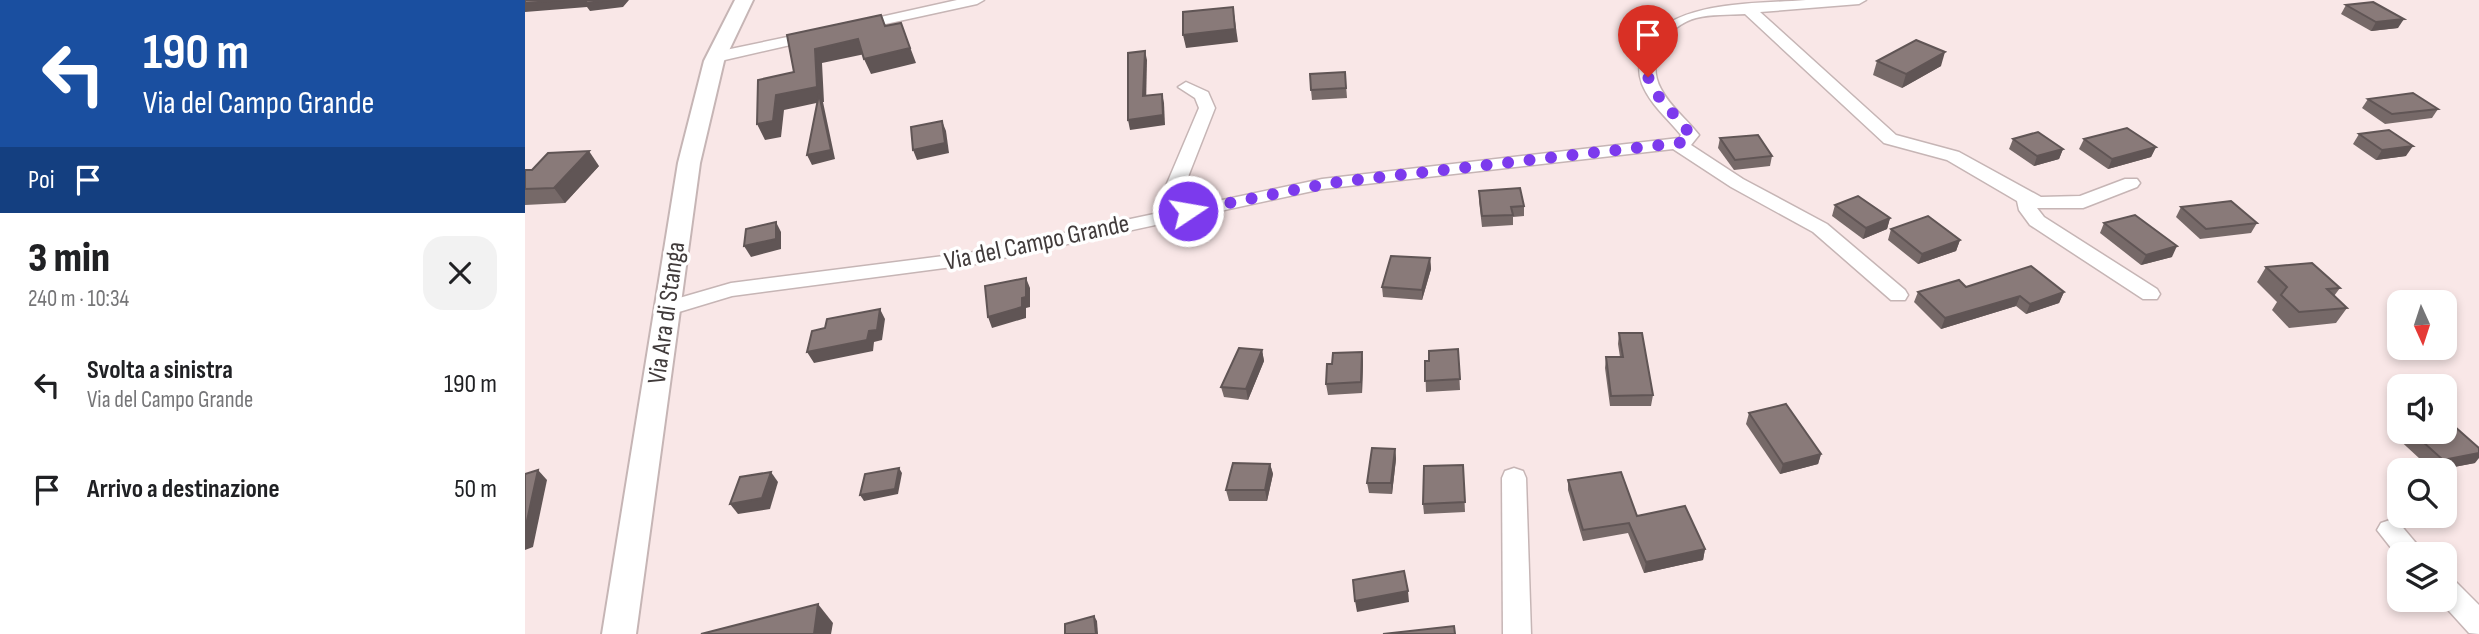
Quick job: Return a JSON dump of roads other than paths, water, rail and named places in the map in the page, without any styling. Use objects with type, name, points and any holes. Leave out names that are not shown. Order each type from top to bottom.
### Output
[{"type":"street","name":"Via Ara di Stanga","points":[[619,634],[689,163],[716,57],[744,0]]},
{"type":"street","points":[[716,57],[977,0]]},
{"type":"street","points":[[1677,144],[1686,142],[1691,135],[1651,86],[1647,72],[1652,47],[1666,29],[1685,16],[1859,0]]},
{"type":"street","points":[[1748,9],[1883,135],[1953,156],[2026,199],[2051,204],[2095,199],[2131,183]]},
{"type":"street","points":[[1163,216],[1207,108],[1202,95],[1186,87]]},
{"type":"street","points":[[1677,144],[1737,183],[1820,228],[1898,295]]},
{"type":"street","name":"Via del Campo Grande","points":[[669,308],[731,290],[942,264],[1330,183],[1677,144]]},
{"type":"street","points":[[2026,199],[2030,214],[2041,224],[2150,294]]},
{"type":"street","points":[[1514,478],[1517,634]]},
{"type":"street","points":[[2390,530],[2401,542]]},
{"type":"street","points":[[2457,601],[2479,624]]}]
